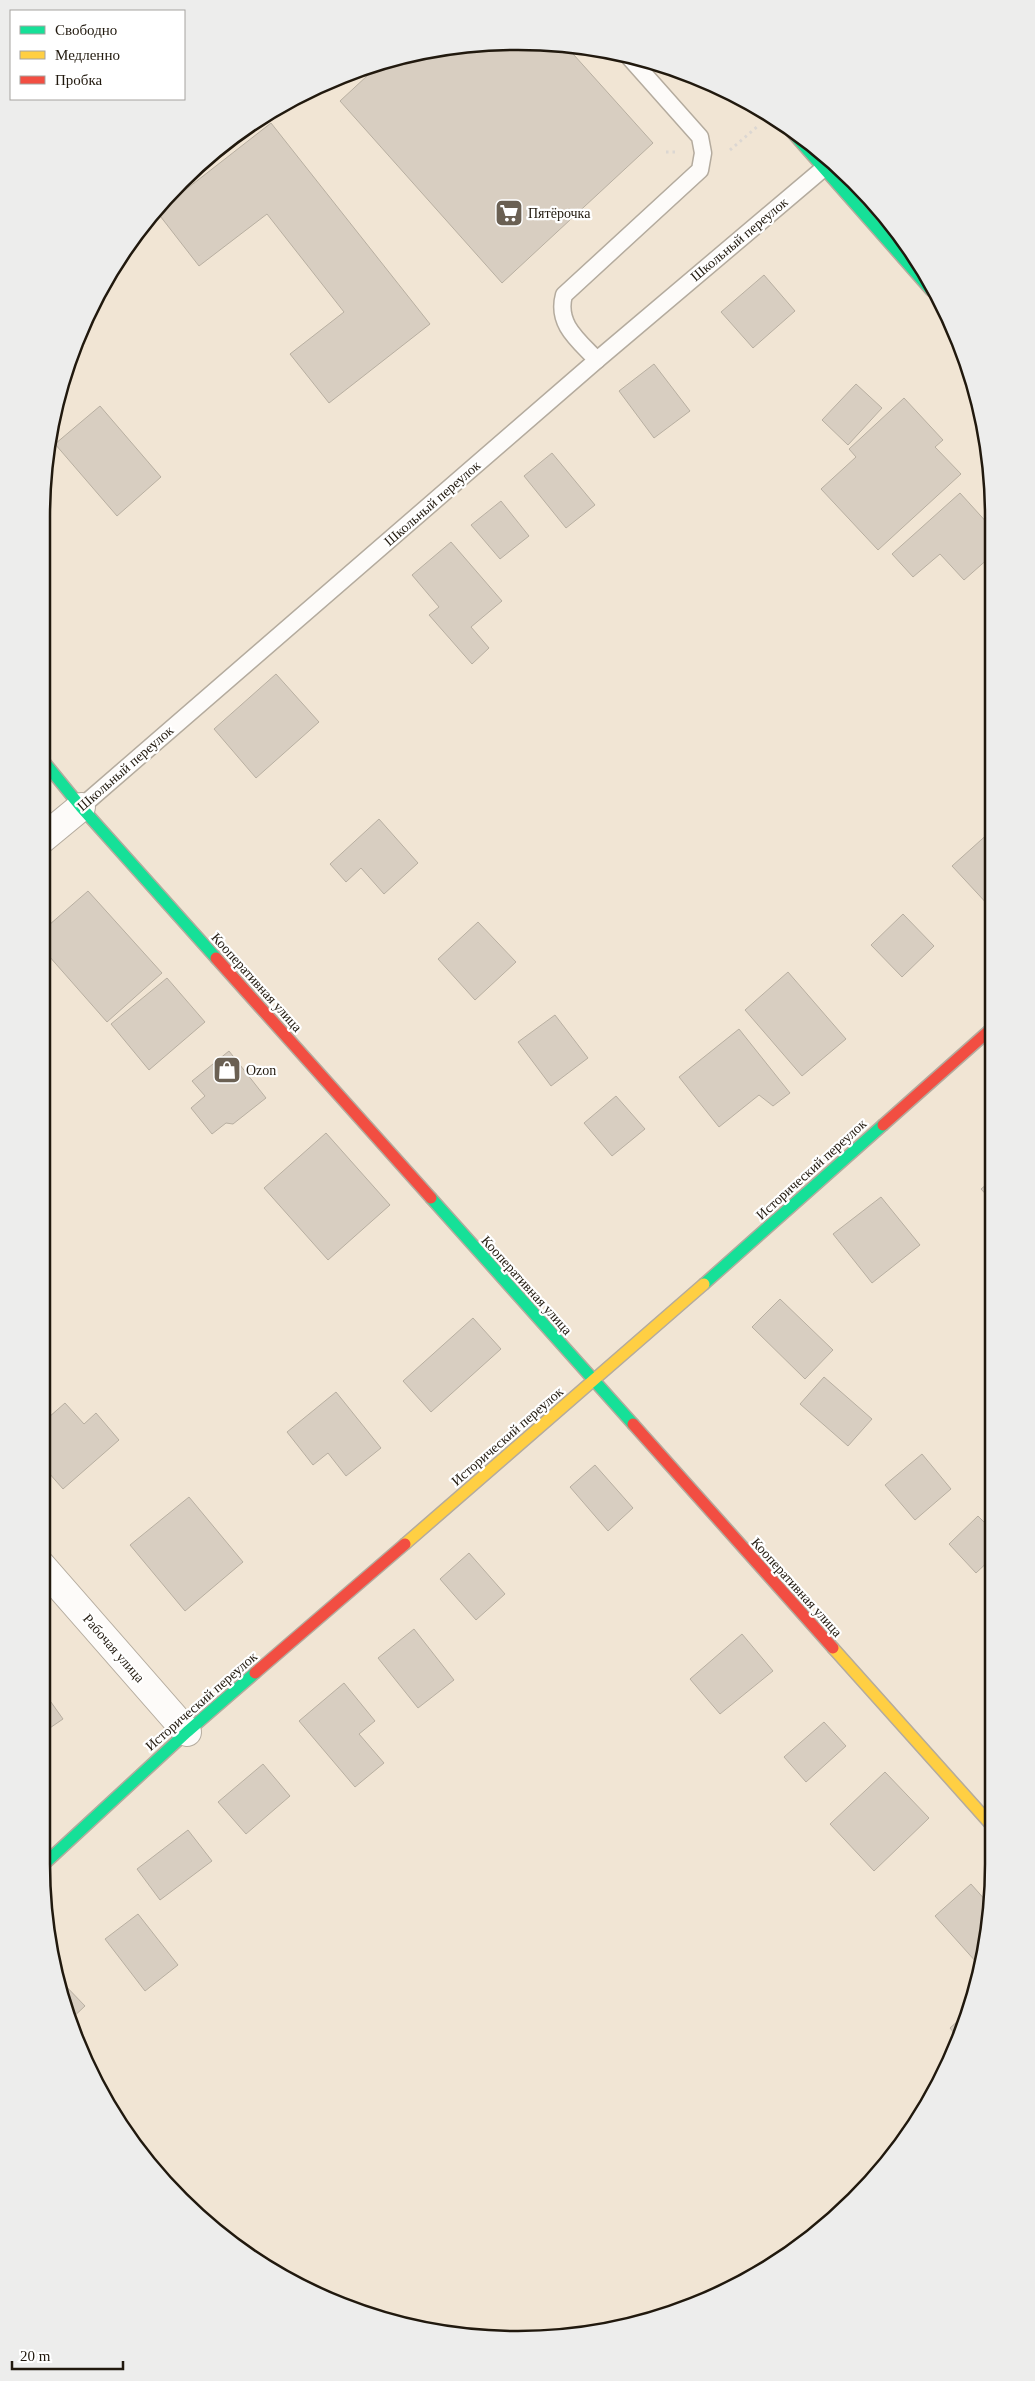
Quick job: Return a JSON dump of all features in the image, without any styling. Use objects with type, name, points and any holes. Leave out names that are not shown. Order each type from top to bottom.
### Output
[{"type":"street","points":[[813,156],[913,270]]},
{"type":"street","name":"Кооперативная улица","points":[[50,769],[593,1382],[985,1818]]},
{"type":"street","name":"Школьный переулок","points":[[50,832],[81,806]]},
{"type":"street","name":"Исторический переулок","points":[[50,1859],[187,1732],[593,1382],[985,1034]]},
{"type":"street","name":"Рабочая улица","points":[[50,1575],[187,1732]]},
{"type":"lane","points":[[596,360],[566,326],[561,306],[564,295],[700,170],[703,152],[700,137],[637,66]]},
{"type":"lane","name":"Школьный переулок","points":[[81,806],[596,360],[824,168]]},
{"type":"building","name":"Пятёрочка","points":[[518,50],[573,53],[653,143],[502,283],[340,101],[368,75],[426,59],[487,51]]},
{"type":"building","points":[[271,123],[430,324],[329,403],[290,354],[344,312],[267,214],[199,266],[160,216],[181,193]]},
{"type":"building","points":[[764,275],[795,311],[753,348],[721,312]]},
{"type":"building","points":[[654,364],[690,411],[654,438],[619,391]]},
{"type":"building","points":[[856,384],[882,408],[848,445],[822,420]]},
{"type":"building","points":[[904,398],[943,440],[935,447],[961,474],[878,550],[821,489],[856,457],[849,449]]},
{"type":"building","points":[[100,406],[161,477],[117,516],[56,445]]},
{"type":"building","points":[[552,453],[595,505],[566,528],[524,476]]},
{"type":"building","points":[[960,493],[985,520],[985,561],[964,580],[940,554],[913,577],[892,554]]},
{"type":"building","points":[[501,501],[529,536],[500,559],[471,525]]},
{"type":"building","points":[[451,542],[502,601],[471,627],[489,648],[472,664],[429,615],[439,607],[412,575]]},
{"type":"building","points":[[276,674],[319,722],[256,778],[214,729]]},
{"type":"building","points":[[379,819],[418,863],[384,894],[361,868],[346,882],[330,864]]},
{"type":"building","points":[[985,836],[985,902],[952,866]]},
{"type":"building","points":[[88,891],[162,973],[107,1022],[50,957],[50,924]]},
{"type":"building","points":[[903,914],[934,946],[902,977],[871,945]]},
{"type":"building","points":[[478,922],[516,962],[475,1000],[438,959]]},
{"type":"building","points":[[788,972],[846,1039],[802,1076],[745,1010]]},
{"type":"building","points":[[167,978],[205,1022],[149,1070],[111,1024]]},
{"type":"building","points":[[555,1015],[588,1058],[551,1086],[518,1042]]},
{"type":"building","points":[[739,1029],[790,1093],[773,1106],[759,1095],[719,1127],[679,1077]]},
{"type":"building","points":[[229,1051],[266,1098],[233,1124],[226,1123],[212,1134],[191,1108],[205,1096],[192,1081]]},
{"type":"building","points":[[616,1096],[645,1129],[612,1156],[584,1123]]},
{"type":"building","points":[[326,1133],[390,1205],[328,1260],[264,1188]]},
{"type":"building","points":[[881,1197],[920,1245],[872,1283],[833,1234]]},
{"type":"building","points":[[780,1299],[833,1350],[805,1379],[752,1327]]},
{"type":"building","points":[[473,1318],[501,1349],[431,1412],[403,1381]]},
{"type":"building","points":[[824,1377],[872,1419],[848,1446],[800,1404]]},
{"type":"building","points":[[336,1392],[381,1448],[346,1476],[328,1453],[313,1465],[287,1432]]},
{"type":"building","points":[[65,1403],[84,1424],[96,1413],[119,1440],[63,1489],[50,1474],[50,1416]]},
{"type":"building","points":[[922,1454],[951,1489],[915,1520],[885,1485]]},
{"type":"building","points":[[595,1465],[633,1508],[608,1531],[570,1487]]},
{"type":"building","points":[[189,1497],[243,1562],[185,1611],[130,1545]]},
{"type":"building","points":[[978,1516],[985,1523],[985,1565],[976,1573],[949,1544]]},
{"type":"building","points":[[469,1553],[505,1594],[476,1620],[440,1579]]},
{"type":"building","points":[[414,1629],[454,1680],[418,1708],[378,1658]]},
{"type":"building","points":[[742,1634],[773,1671],[720,1714],[690,1679]]},
{"type":"building","points":[[344,1683],[375,1721],[359,1734],[384,1763],[355,1787],[299,1721]]},
{"type":"building","points":[[50,1701],[63,1719],[50,1728]]},
{"type":"building","points":[[824,1722],[846,1746],[806,1782],[784,1757]]},
{"type":"building","points":[[263,1764],[290,1796],[246,1834],[218,1802]]},
{"type":"building","points":[[885,1772],[929,1818],[874,1871],[830,1824]]},
{"type":"building","points":[[188,1830],[212,1861],[160,1900],[137,1869]]},
{"type":"building","points":[[971,1884],[984,1898],[975,1960],[935,1916]]},
{"type":"building","points":[[138,1914],[178,1965],[145,1991],[105,1939]]},
{"type":"building","points":[[67,1987],[85,2006],[75,2015]]},
{"type":"building","points":[[957,2022],[953,2032],[950,2028]]},
{"type":"traffic: fast","points":[[812,155],[913,270]]},
{"type":"traffic: fast","points":[[50,769],[81,807],[216,958]]},
{"type":"traffic: fast","points":[[704,1284],[883,1125]]},
{"type":"traffic: fast","points":[[431,1198],[633,1424]]},
{"type":"traffic: fast","points":[[50,1859],[187,1732],[255,1673]]},
{"type":"traffic: slow","points":[[405,1544],[704,1284]]},
{"type":"traffic: slow","points":[[833,1648],[985,1818]]},
{"type":"traffic: jam","points":[[216,958],[431,1198]]},
{"type":"traffic: jam","points":[[883,1125],[985,1034]]},
{"type":"traffic: jam","points":[[633,1424],[833,1648]]},
{"type":"traffic: jam","points":[[255,1673],[405,1544]]},
{"type":"place","name":"Пятёрочка","points":[[509,213]]},
{"type":"place","name":"Ozon","points":[[227,1070]]}]
